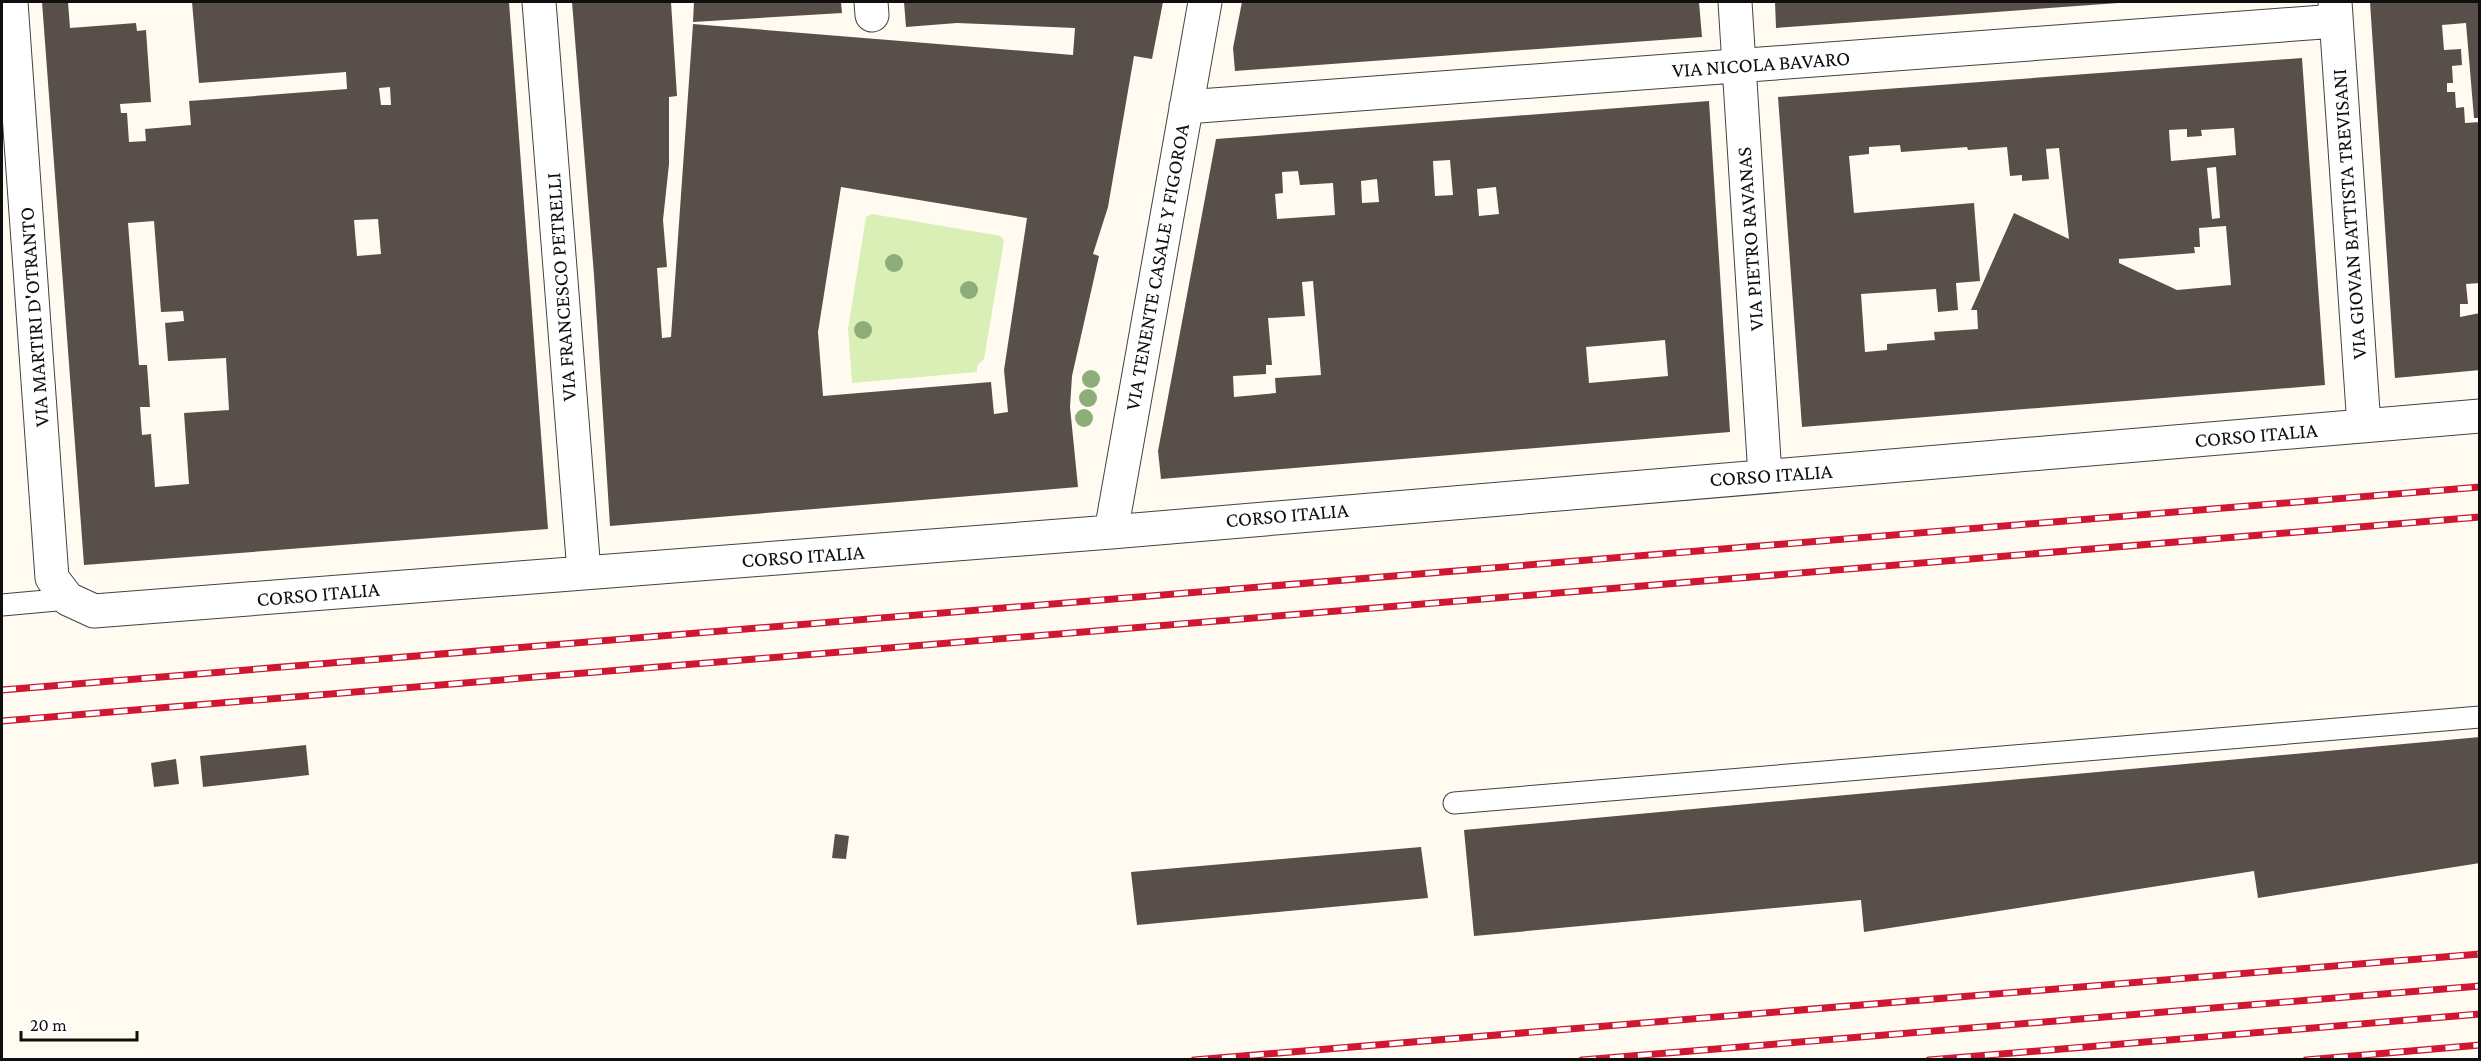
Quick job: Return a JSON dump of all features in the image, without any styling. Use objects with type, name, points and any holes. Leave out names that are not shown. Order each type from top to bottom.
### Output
[{"type":"street","name":"VIA MARTIRI D'OTRANTO","points":[[11,2],[52,578],[81,605]]},
{"type":"street","name":"VIA FRANCESCO PETRELLI","points":[[538,2],[584,572]]},
{"type":"street","name":"VIA TENENTE CASALE Y FIGOROA","points":[[1111,532],[1205,2]]},
{"type":"street","name":"VIA PIETRO RAVANAS","points":[[1735,2],[1765,476]]},
{"type":"street","name":"VIA NICOLA BAVARO","points":[[1186,107],[1739,65],[2336,11]]},
{"type":"street","name":"VIA GIOVAN BATTISTA TREVISANI","points":[[2336,11],[2364,426]]},
{"type":"street","name":"CORSO ITALIA","points":[[81,605],[584,572],[1111,532],[2480,416]]},
{"type":"lane","points":[[2,605],[81,605]]},
{"type":"lane","points":[[1454,803],[2480,717]]},
{"type":"green space","points":[[872,214],[1001,236],[1004,241],[984,359],[977,366],[977,372],[852,383],[848,329],[866,217]]},
{"type":"building","points":[[42,2],[68,2],[70,28],[136,23],[137,31],[146,30],[151,102],[120,104],[121,113],[127,113],[129,142],[146,141],[145,129],[191,125],[189,101],[347,89],[346,72],[199,83],[192,2],[509,2],[548,529],[84,565]],"holes":[[[390,87],[391,105],[381,105],[379,88]],[[378,219],[381,254],[357,256],[354,220]],[[154,221],[161,312],[183,311],[184,321],[165,323],[168,361],[226,358],[229,410],[184,413],[189,484],[155,487],[151,434],[142,435],[140,407],[150,407],[147,365],[139,365],[128,223]]]},
{"type":"building","points":[[572,2],[671,2],[677,96],[669,97],[669,164],[663,220],[667,267],[657,268],[662,338],[671,337],[693,24],[1073,55],[1075,28],[957,23],[906,27],[904,2],[1163,2],[1152,59],[1134,56],[1108,207],[1093,254],[1099,256],[1072,376],[1070,407],[1078,487],[610,526],[594,275]],"holes":[[[841,187],[1027,218],[1004,370],[1008,412],[994,414],[991,382],[823,396],[818,332]]]},
{"type":"building","points":[[694,2],[841,2],[842,13],[693,22]]},
{"type":"building","points":[[1242,2],[1699,2],[1702,37],[1235,71],[1233,48]]},
{"type":"building","points":[[1775,2],[2118,2],[2118,3],[1776,28]]},
{"type":"building","points":[[2370,2],[2480,2],[2480,118],[2474,118],[2466,23],[2442,25],[2444,50],[2461,49],[2462,65],[2452,66],[2453,83],[2447,83],[2447,92],[2455,92],[2456,108],[2464,107],[2465,123],[2480,122],[2480,283],[2466,284],[2468,304],[2460,304],[2460,317],[2480,313],[2480,370],[2395,378]]},
{"type":"building","points":[[2302,58],[2325,385],[1802,427],[1778,97]],"holes":[[[2234,128],[2236,155],[2171,161],[2169,130],[2187,129],[2187,137],[2202,136],[2201,130]],[[1900,145],[1901,152],[1967,147],[1968,150],[2007,147],[2010,176],[2022,175],[2022,181],[2049,179],[2046,149],[2059,148],[2069,239],[2014,213],[1971,310],[1977,310],[1978,329],[1934,332],[1935,340],[1887,344],[1887,350],[1865,352],[1861,294],[1936,289],[1938,312],[1958,310],[1956,283],[1980,281],[1974,203],[1854,213],[1849,156],[1869,154],[1869,147]],[[2216,167],[2220,218],[2212,219],[2207,168]],[[2226,226],[2231,285],[2177,290],[2119,263],[2119,259],[2195,253],[2194,247],[2200,247],[2199,228]]]},
{"type":"building","points":[[1709,101],[1730,432],[1161,479],[1158,451],[1216,139]],"holes":[[[1450,160],[1453,195],[1435,196],[1433,161]],[[1298,171],[1300,185],[1333,183],[1335,215],[1277,219],[1275,194],[1283,193],[1282,172]],[[1377,179],[1379,202],[1362,203],[1361,181]],[[1496,187],[1499,214],[1479,216],[1477,189]],[[1313,281],[1321,375],[1275,378],[1276,393],[1234,397],[1233,376],[1266,374],[1266,365],[1272,365],[1268,318],[1305,316],[1302,282]],[[1665,340],[1668,376],[1589,383],[1586,347]]]},
{"type":"building","points":[[2480,737],[2480,863],[2258,898],[2254,871],[1864,932],[1861,900],[1474,936],[1464,830]]},
{"type":"building","points":[[306,745],[309,775],[203,787],[200,756]]},
{"type":"building","points":[[176,759],[179,784],[154,787],[151,763]]},
{"type":"building","points":[[835,834],[849,836],[846,859],[832,858]]},
{"type":"building","points":[[1421,847],[1428,898],[1137,925],[1131,872]]},
{"type":"railway","points":[[2,690],[2480,487]]},
{"type":"railway","points":[[2,721],[2480,517]]},
{"type":"railway","points":[[1194,1060],[2480,954]]},
{"type":"railway","points":[[1582,1060],[2480,986]]},
{"type":"railway","points":[[1929,1060],[2480,1014]]},
{"type":"railway","points":[[2306,1060],[2480,1045]]}]
